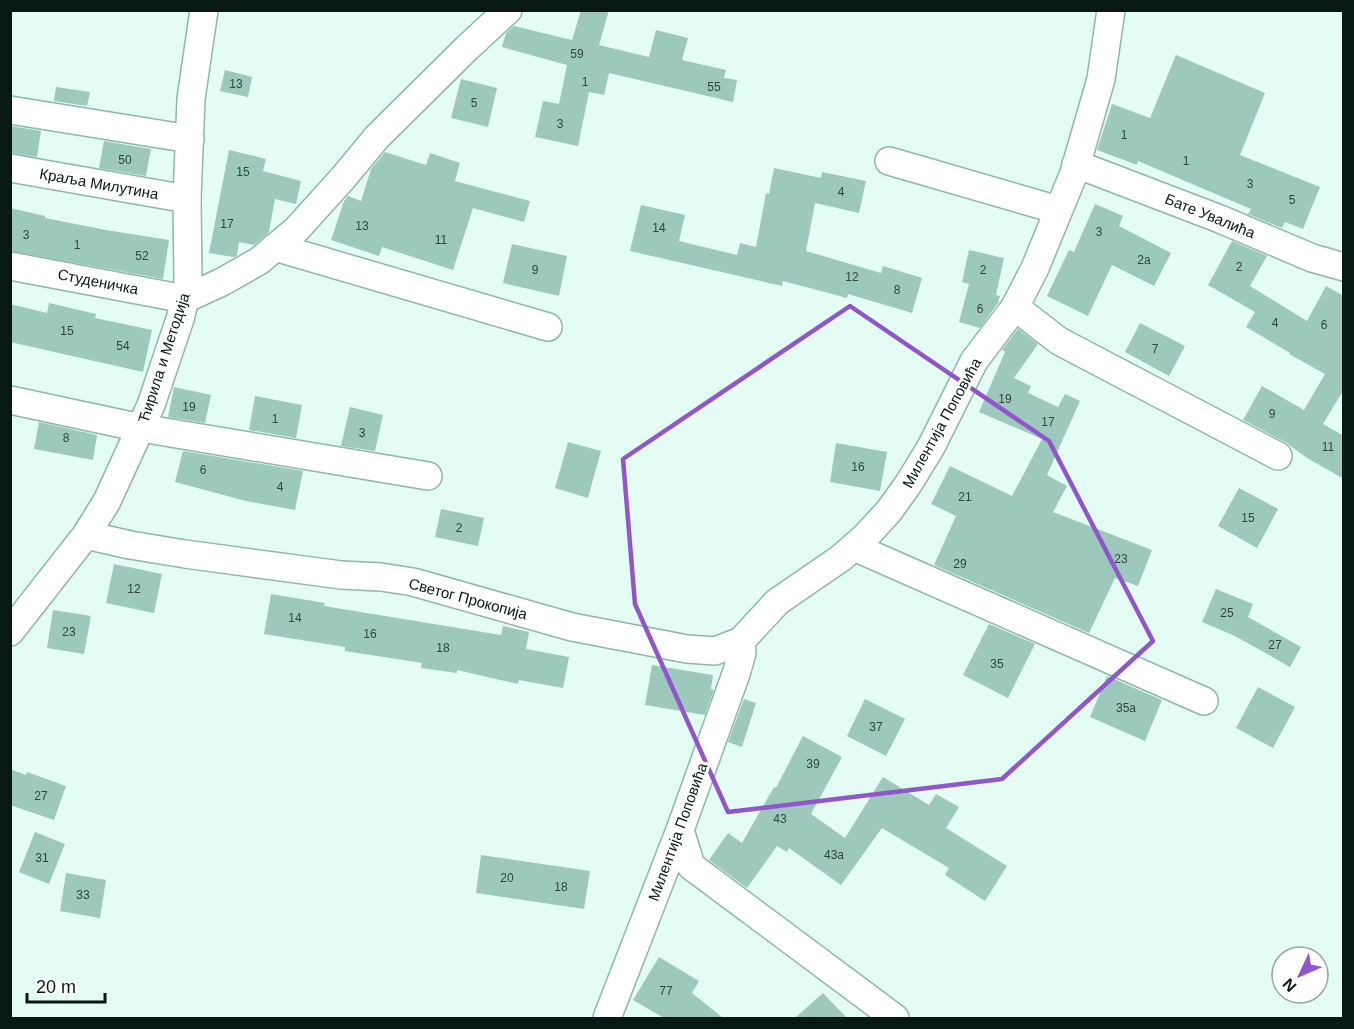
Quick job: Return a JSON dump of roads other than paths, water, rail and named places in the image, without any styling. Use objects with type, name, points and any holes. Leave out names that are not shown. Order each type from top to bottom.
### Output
[{"type":"street","name":"Ћирила и Методија","points":[[10,632],[86,535],[107,501],[151,405],[186,299],[189,256],[187,199],[191,99],[204,10]]},
{"type":"street","points":[[186,299],[259,261],[296,230],[400,113],[508,10]]},
{"type":"street","name":"Милентија Поповића","points":[[607,1018],[680,830],[740,663],[741,641],[777,602],[854,547],[875,527],[909,483],[932,447],[974,361],[1015,307],[1035,268],[1076,164],[1101,79],[1111,10]]},
{"type":"street","points":[[10,110],[190,139]]},
{"type":"street","points":[[889,161],[1058,210]]},
{"type":"street","name":"Бате Увалића","points":[[1076,164],[1220,219],[1312,258],[1344,267]]},
{"type":"street","name":"Краља Милутина","points":[[10,168],[187,199]]},
{"type":"street","points":[[275,247],[548,327]]},
{"type":"street","name":"Студеничка","points":[[10,266],[186,299]]},
{"type":"street","points":[[1015,307],[1059,341],[1278,456]]},
{"type":"street","points":[[10,400],[141,428],[428,476]]},
{"type":"street","name":"Светог Прокопија","points":[[86,535],[185,554],[412,582],[572,627],[687,650],[715,651],[741,641]]},
{"type":"street","points":[[854,547],[1204,701]]},
{"type":"street","points":[[680,830],[691,866],[895,1018]]}]
